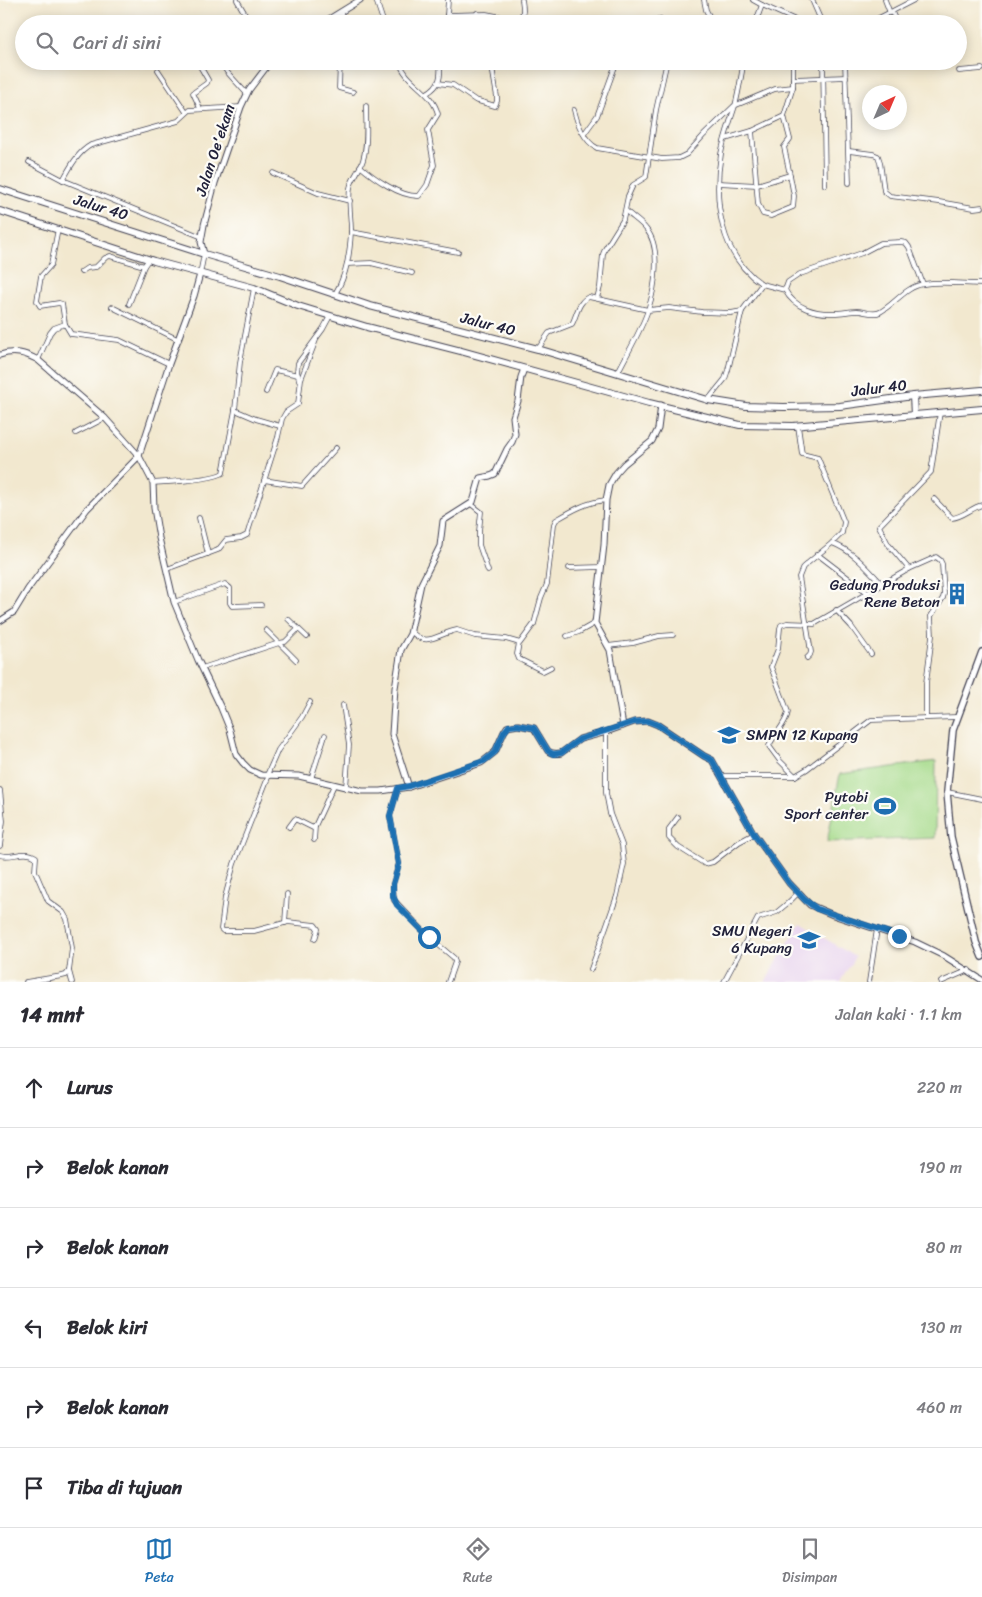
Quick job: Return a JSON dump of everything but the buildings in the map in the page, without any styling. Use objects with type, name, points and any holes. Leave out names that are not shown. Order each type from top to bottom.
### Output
[{"type":"highway","name":"Jalur 40","points":[[0,189],[415,319],[618,372],[708,400],[746,406],[840,406],[913,396],[982,390]]},
{"type":"highway","name":"Jalur 40","points":[[0,211],[149,259],[254,288],[298,306],[330,316],[695,415],[740,424],[798,426],[982,409]]},
{"type":"highway","points":[[913,396],[914,415]]},
{"type":"main road","points":[[982,652],[952,739],[947,792],[950,837],[976,942],[982,957]]},
{"type":"street","points":[[237,0],[246,15]]},
{"type":"street","points":[[336,15],[360,0]]},
{"type":"street","points":[[376,0],[381,15]]},
{"type":"street","points":[[448,0],[447,15],[477,13],[489,15]]},
{"type":"street","points":[[521,15],[523,11],[522,0]]},
{"type":"street","points":[[704,0],[709,15]]},
{"type":"street","points":[[753,0],[783,15]]},
{"type":"street","points":[[812,0],[819,15]]},
{"type":"street","points":[[885,0],[892,15]]},
{"type":"street","points":[[885,15],[914,0]]},
{"type":"street","points":[[758,15],[762,5]]},
{"type":"street","points":[[959,71],[982,69]]},
{"type":"street","points":[[158,70],[186,112]]},
{"type":"street","points":[[200,108],[193,93],[207,84],[208,80],[202,70]]},
{"type":"street","points":[[226,70],[247,94]]},
{"type":"street","name":"Jalan Oe'ekam","points":[[204,254],[202,237],[215,183],[241,107],[247,94],[264,70]]},
{"type":"street","points":[[340,70],[339,88],[353,92]]},
{"type":"street","points":[[360,166],[380,180],[408,195],[416,197],[421,195],[427,185],[434,165],[428,130],[438,114],[435,104],[402,70]]},
{"type":"street","points":[[426,93],[438,83],[441,77],[441,70]]},
{"type":"street","points":[[438,83],[453,85],[475,100],[495,106],[497,97],[492,70]]},
{"type":"street","points":[[584,134],[597,116],[615,70]]},
{"type":"street","points":[[597,298],[603,254],[623,220],[628,196],[633,185],[646,177],[656,110],[665,70]]},
{"type":"street","points":[[742,70],[721,153],[719,200],[724,232],[734,257],[747,272],[762,284],[785,290],[793,302],[824,313],[857,311],[874,314],[890,306],[907,292],[923,284],[982,284]]},
{"type":"street","points":[[752,131],[760,210],[766,215],[771,216],[793,207],[794,196],[784,147],[790,139],[784,116],[793,87],[794,70]]},
{"type":"street","points":[[824,70],[825,185]]},
{"type":"street","points":[[846,70],[849,183]]},
{"type":"street","points":[[794,79],[846,77]]},
{"type":"street","points":[[574,110],[591,145],[597,148],[648,157],[671,159],[687,154],[734,106],[775,89],[793,87]]},
{"type":"street","points":[[335,294],[344,279],[347,264],[351,232],[350,186],[360,166],[366,146],[366,106]]},
{"type":"street","points":[[63,180],[73,162],[89,146],[180,120],[186,112],[200,108],[241,107]]},
{"type":"street","points":[[725,139],[752,131],[784,116]]},
{"type":"street","points":[[849,151],[878,156],[884,191],[890,196],[974,208],[982,207]]},
{"type":"street","points":[[29,162],[63,180],[202,237]]},
{"type":"street","points":[[273,173],[318,193],[350,201]]},
{"type":"street","points":[[719,183],[757,185],[790,174]]},
{"type":"street","points":[[618,372],[648,310],[656,251],[646,229],[626,211]]},
{"type":"street","points":[[58,229],[52,266],[41,276],[37,302],[40,306],[62,304],[65,324],[71,334],[119,340],[169,364]]},
{"type":"street","points":[[351,232],[458,252]]},
{"type":"street","points":[[785,290],[788,282],[800,274],[862,253],[881,243],[901,242],[906,243],[910,247],[923,284]]},
{"type":"street","points":[[0,621],[14,612],[28,589],[87,508],[139,456],[169,364],[194,296],[204,254]]},
{"type":"street","points":[[80,272],[87,268],[96,267],[105,258],[110,256],[144,266]]},
{"type":"street","points":[[129,304],[144,266],[149,259]]},
{"type":"street","points":[[347,264],[371,263],[412,273]]},
{"type":"street","points":[[708,400],[725,379],[742,311],[762,284]]},
{"type":"street","points":[[153,483],[200,479],[222,474],[235,410],[240,362],[254,288]]},
{"type":"street","points":[[538,350],[549,333],[572,324],[582,301],[589,298],[597,298],[648,310],[669,308],[731,313],[742,311]]},
{"type":"street","points":[[112,307],[179,340]]},
{"type":"street","points":[[300,390],[297,370],[298,363],[316,340],[330,316]]},
{"type":"street","points":[[38,360],[50,333],[54,328],[65,324]]},
{"type":"street","points":[[167,569],[218,550],[226,540],[242,538],[247,534],[284,414],[298,404],[300,379],[316,340]]},
{"type":"street","points":[[0,355],[14,352],[29,355],[38,360],[105,418],[139,456],[153,483],[154,508],[174,602],[224,715],[239,759],[250,770],[261,775],[299,776],[346,788],[372,792],[409,786],[484,761],[495,752],[504,732],[512,725],[534,728],[548,751],[553,754],[561,753],[580,739],[634,722],[648,721],[655,723],[712,760],[754,834],[798,893],[817,909],[915,942],[969,970],[982,980]]},
{"type":"street","points":[[409,786],[392,734],[398,661],[401,648],[410,630],[421,584],[442,540],[445,518],[471,504],[480,478],[495,474],[506,449],[512,442],[515,434],[513,417],[524,369]]},
{"type":"street","points":[[266,392],[275,370],[299,375]]},
{"type":"street","points":[[623,726],[608,646],[595,623],[604,545],[606,500],[609,485],[616,473],[652,441],[658,429],[661,405]]},
{"type":"street","points":[[235,410],[280,426]]},
{"type":"street","points":[[909,569],[888,544],[879,526],[931,472],[940,412]]},
{"type":"street","points":[[76,433],[105,418]]},
{"type":"street","points":[[798,426],[802,454],[804,456],[816,456],[819,459],[844,522],[842,533],[800,571],[800,586],[810,652],[807,658]]},
{"type":"street","points":[[264,480],[302,486],[336,448]]},
{"type":"street","points":[[934,499],[952,518],[962,516],[972,508],[982,505]]},
{"type":"street","points":[[551,668],[543,670],[519,659],[517,654],[518,643],[526,636],[534,624],[547,584],[554,524],[556,520],[580,506],[606,500]]},
{"type":"street","points":[[471,504],[481,512],[479,544],[488,571]]},
{"type":"street","points":[[199,518],[208,554]]},
{"type":"street","points":[[832,543],[854,556],[882,584]]},
{"type":"street","points":[[817,554],[868,593]]},
{"type":"street","points":[[795,776],[769,748],[772,738],[786,719],[788,712],[771,666],[778,649],[781,626],[791,623],[814,624],[909,569],[936,557],[942,564],[944,576],[943,598],[931,616],[932,636],[926,683],[926,717]]},
{"type":"street","points":[[569,568],[600,568]]},
{"type":"street","points":[[174,602],[225,584],[230,588],[230,603],[232,606],[261,605]]},
{"type":"street","points":[[836,610],[851,626],[871,654]]},
{"type":"street","points":[[288,619],[307,637]]},
{"type":"street","points":[[567,636],[595,623]]},
{"type":"street","points":[[202,668],[285,642],[298,629]]},
{"type":"street","points":[[266,630],[296,660]]},
{"type":"street","points":[[410,630],[417,638],[422,640],[443,636],[454,630],[462,630],[475,636],[506,639],[518,643]]},
{"type":"street","points":[[608,646],[673,635]]},
{"type":"street","points":[[310,702],[302,717],[278,750],[268,775],[234,864],[225,897],[221,929],[223,931],[254,931],[285,923],[315,925],[318,929],[315,939]]},
{"type":"street","points":[[343,705],[349,745],[346,788]]},
{"type":"street","points":[[722,776],[795,776],[871,720],[958,717]]},
{"type":"street","points":[[591,970],[617,896],[624,864],[622,845],[610,814],[606,793],[606,732]]},
{"type":"street","points":[[311,779],[325,735]]},
{"type":"street","points":[[314,840],[315,826],[334,785]]},
{"type":"street","points":[[398,788],[390,816],[399,864],[393,884],[393,896],[397,905],[454,959],[448,982]]},
{"type":"street","points":[[0,790],[0,846]]},
{"type":"street","points":[[947,792],[982,799]]},
{"type":"street","points":[[678,816],[669,829],[669,838],[678,847],[705,864],[713,862],[739,842],[754,834]]},
{"type":"street","points":[[289,826],[295,819],[313,828],[315,826]]},
{"type":"street","points":[[0,855],[32,854],[36,857],[35,871],[48,901],[63,912],[67,919],[72,948],[69,971],[72,982]]},
{"type":"street","points":[[724,982],[758,918],[776,912],[798,893]]},
{"type":"street","points":[[285,923],[287,894]]},
{"type":"street","points":[[869,982],[877,930]]},
{"type":"street","points":[[943,982],[969,970]]},
{"type":"street","points":[[26,982],[66,975],[69,971]]},
{"type":"shaded area","name":"SMU Negeri 6 Kupang","points":[[800,923],[855,957],[840,982],[765,982]]},
{"type":"green space","name":"Pytobi Sport center","points":[[936,761],[935,838],[827,842],[840,774]]},
{"type":"place","name":"Gedung Produksi Rene Beton","points":[[957,594]]},
{"type":"place","name":"SMPN 12 Kupang","points":[[729,735]]},
{"type":"place","name":"Pytobi Sport center","points":[[885,806]]},
{"type":"place","name":"SMU Negeri 6 Kupang","points":[[809,940]]},
{"type":"route","points":[[429,937],[397,905],[393,896],[393,884],[399,864],[390,821],[390,812],[398,788],[484,761],[495,752],[504,732],[512,725],[534,728],[537,730],[548,751],[557,754],[565,751],[577,740],[634,722],[648,721],[655,723],[712,760],[754,834],[789,883],[810,905],[833,915],[899,936]]}]
